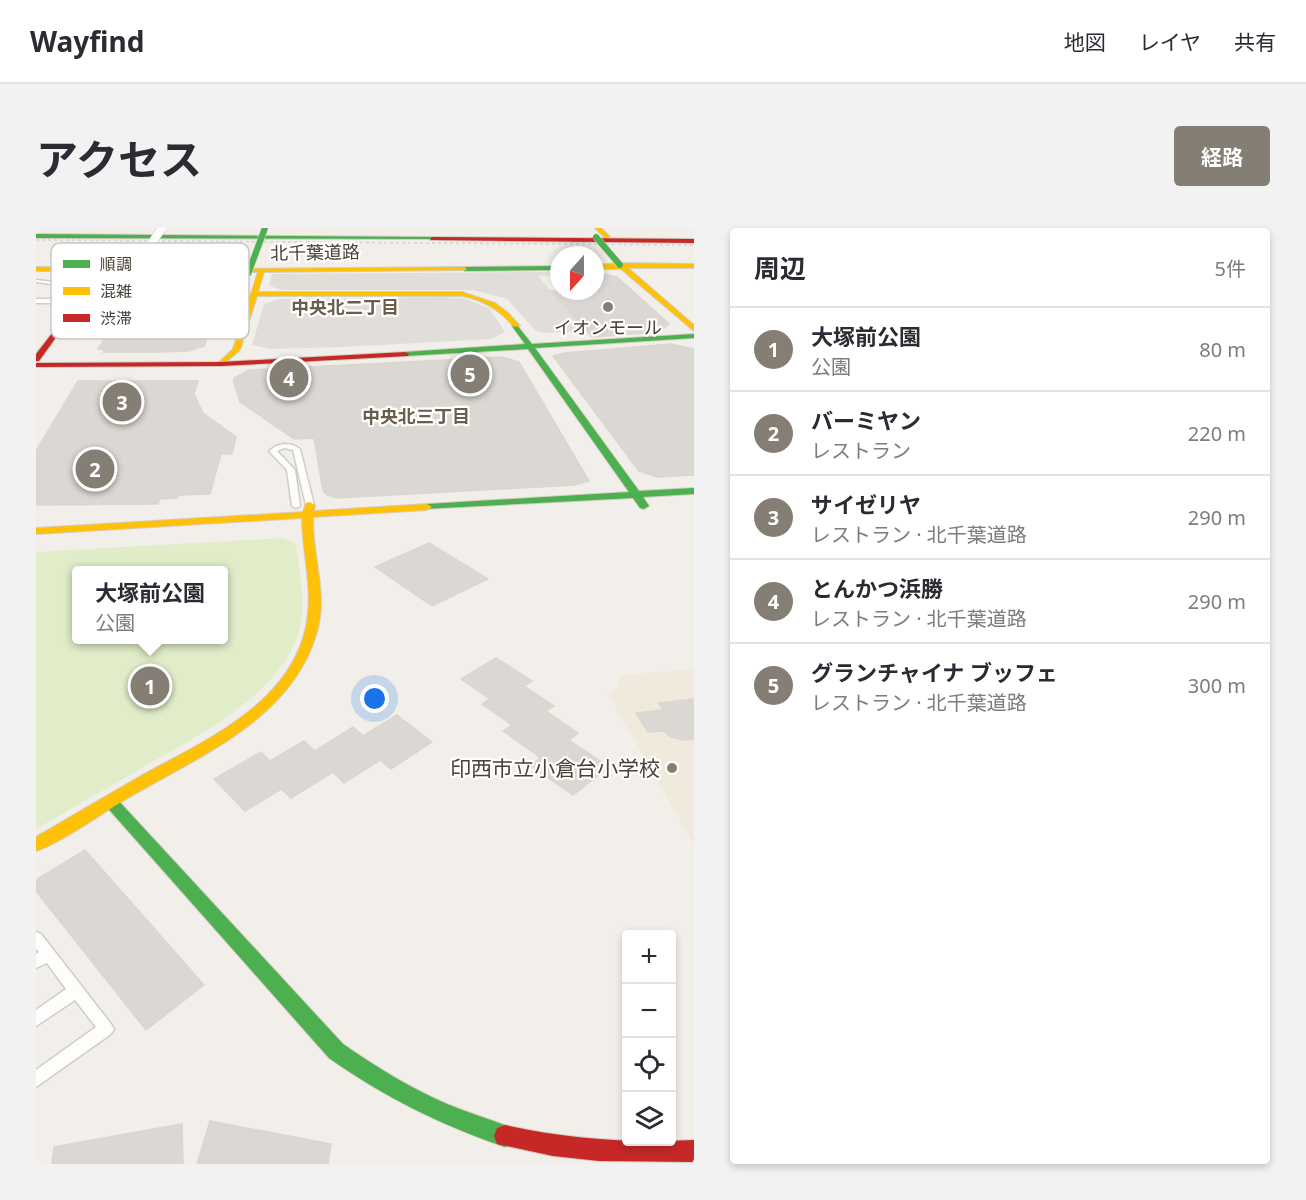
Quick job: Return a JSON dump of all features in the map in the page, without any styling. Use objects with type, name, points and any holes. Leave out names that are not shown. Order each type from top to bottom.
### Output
[{"type":"main road","points":[[249,312],[255,294],[255,273],[265,228]]},
{"type":"main road","points":[[249,286],[276,228]]},
{"type":"main road","name":"北千葉道路","points":[[36,230],[694,234]]},
{"type":"main road","points":[[598,233],[626,266],[694,329]]},
{"type":"main road","name":"北千葉道路","points":[[36,236],[694,241]]},
{"type":"main road","points":[[604,260],[694,260]]},
{"type":"main road","name":"北千葉道路","points":[[249,262],[550,261]]},
{"type":"main road","name":"北千葉道路","points":[[36,262],[51,262]]},
{"type":"main road","points":[[626,266],[694,317]]},
{"type":"main road","points":[[604,267],[694,266]]},
{"type":"main road","name":"北千葉道路","points":[[249,271],[550,268]]},
{"type":"main road","name":"北千葉道路","points":[[36,269],[51,269]]},
{"type":"main road","points":[[255,294],[444,293],[473,296],[501,307],[644,507]]},
{"type":"main road","points":[[36,337],[51,321]]},
{"type":"main road","points":[[51,331],[36,359],[223,359],[236,350],[240,339]]},
{"type":"main road","points":[[36,365],[223,359],[694,335]]},
{"type":"main road","points":[[223,359],[225,339]]},
{"type":"main road","points":[[36,531],[694,491]]},
{"type":"main road","points":[[36,542],[305,513],[644,507],[694,504]]},
{"type":"main road","points":[[36,845],[243,722],[285,682],[301,660],[314,622],[316,603],[305,513]]},
{"type":"main road","points":[[110,801],[334,1049],[387,1088],[451,1120],[520,1144],[600,1160],[694,1152]]},
{"type":"street","points":[[152,243],[162,228]]},
{"type":"lane","points":[[36,281],[51,284]]},
{"type":"lane","points":[[36,294],[51,296]]},
{"type":"lane","points":[[280,446],[291,446],[296,449],[305,513],[291,470],[273,450],[280,446]]},
{"type":"lane","points":[[36,938],[42,958],[76,990],[106,1029],[36,1079]]},
{"type":"lane","points":[[36,1018],[76,990]]},
{"type":"shaded area","points":[[550,272],[550,275],[538,276],[550,290],[550,300],[559,300],[585,331],[544,333],[535,330],[507,299],[473,290],[283,290],[269,286],[272,274]]},
{"type":"shaded area","points":[[445,297],[466,299],[489,308],[505,332],[492,339],[342,347],[270,349],[252,345],[264,304],[280,299]]},
{"type":"shaded area","name":"印西市立小倉台小学校","points":[[694,669],[694,845],[607,692],[618,687],[621,675]]},
{"type":"green space","points":[[283,538],[296,543],[302,587],[302,613],[291,650],[281,667],[268,682],[238,709],[206,731],[36,829],[36,552]]},
{"type":"building","name":"イオンモール","points":[[604,275],[617,277],[669,324],[658,332],[592,337],[559,300],[604,300]]},
{"type":"building","points":[[104,339],[207,339],[204,346],[189,351],[103,352],[105,349],[98,349]]},
{"type":"building","points":[[671,344],[694,349],[694,475],[657,477],[639,471],[553,356],[564,353]]},
{"type":"building","points":[[502,357],[519,362],[589,481],[575,485],[337,498],[323,491],[314,438],[294,439],[240,402],[234,383],[234,378],[249,370]]},
{"type":"building","points":[[78,381],[198,381],[194,394],[203,413],[236,437],[232,454],[221,454],[210,494],[179,495],[177,498],[160,499],[158,504],[36,505],[36,451]]},
{"type":"building","points":[[429,543],[488,579],[432,606],[375,567]]},
{"type":"building","points":[[496,658],[532,681],[524,686],[554,706],[546,711],[578,733],[569,740],[609,767],[573,795],[530,765],[541,758],[503,731],[512,725],[482,704],[490,699],[461,679]]},
{"type":"building","points":[[694,699],[694,739],[684,740],[671,737],[663,731],[648,732],[636,713],[663,710],[659,703]]},
{"type":"building","points":[[397,715],[432,742],[391,769],[380,760],[344,783],[333,772],[291,798],[281,789],[245,811],[214,779],[261,752],[270,761],[304,741],[315,751],[353,727],[363,736]]},
{"type":"building","points":[[85,850],[204,985],[146,1030],[36,891],[36,880]]},
{"type":"building","points":[[210,1121],[331,1144],[328,1164],[197,1164]]},
{"type":"building","points":[[182,1124],[183,1164],[52,1164],[54,1147]]},
{"type":"railway","points":[[36,240],[694,245]]},
{"type":"traffic: fast","points":[[249,271],[265,228]]},
{"type":"traffic: fast","points":[[36,236],[432,239]]},
{"type":"traffic: fast","points":[[596,237],[620,265]]},
{"type":"traffic: fast","points":[[465,269],[550,268]]},
{"type":"traffic: fast","points":[[516,326],[644,506]]},
{"type":"traffic: fast","points":[[405,354],[694,336]]},
{"type":"traffic: fast","points":[[427,507],[694,491]]},
{"type":"traffic: fast","points":[[110,801],[336,1051],[376,1078],[417,1101],[459,1120],[505,1136]]},
{"type":"traffic: slow","points":[[598,228],[607,237]]},
{"type":"traffic: slow","points":[[620,265],[694,329]]},
{"type":"traffic: slow","points":[[604,267],[694,266]]},
{"type":"traffic: slow","points":[[36,269],[51,269]]},
{"type":"traffic: slow","points":[[249,271],[465,269]]},
{"type":"traffic: slow","points":[[249,310],[261,273]]},
{"type":"traffic: slow","points":[[255,294],[462,294],[493,304],[516,326]]},
{"type":"traffic: slow","points":[[221,364],[236,350],[240,339]]},
{"type":"traffic: slow","points":[[36,845],[219,739],[265,705],[284,685],[299,662],[310,636],[314,617],[314,578],[307,525],[310,505]]},
{"type":"traffic: slow","points":[[36,531],[427,507]]},
{"type":"traffic: jam","points":[[432,239],[694,241]]},
{"type":"traffic: jam","points":[[36,359],[51,339]]},
{"type":"traffic: jam","points":[[36,365],[221,364],[405,354]]},
{"type":"traffic: jam","points":[[505,1136],[599,1151],[694,1151]]},
{"type":"place","name":"イオンモール","points":[[608,307]]},
{"type":"place","name":"グランチャイナ ブッフェ","points":[[470,374]]},
{"type":"place","name":"とんかつ浜勝","points":[[289,378]]},
{"type":"place","name":"サイゼリヤ","points":[[122,402]]},
{"type":"place","name":"バーミヤン","points":[[95,469]]},
{"type":"place","name":"大塚前公園","points":[[150,686]]},
{"type":"place","name":"印西市立小倉台小学校","points":[[672,768]]},
{"type":"district","name":"中央北二丁目","points":[[345,307]]},
{"type":"district","name":"中央北三丁目","points":[[416,416]]}]
